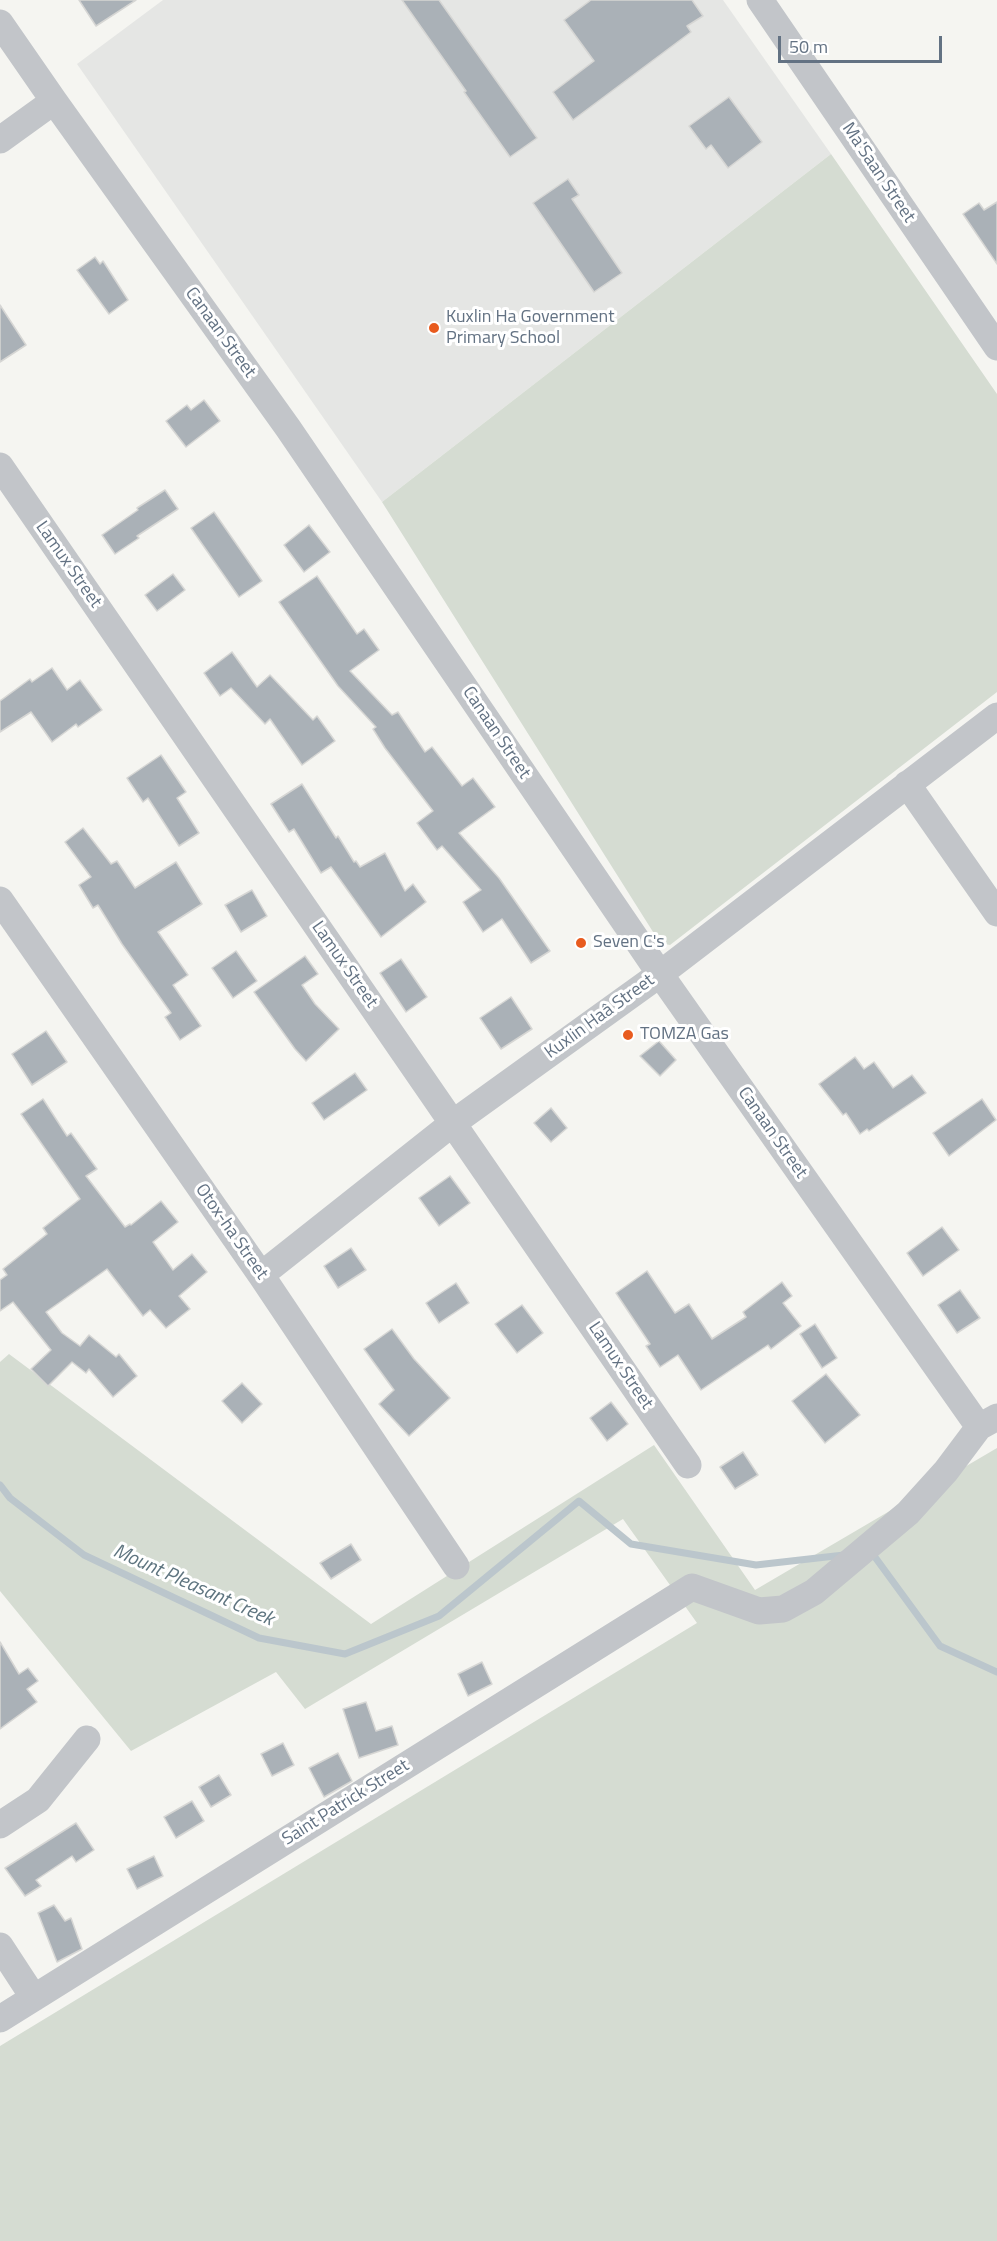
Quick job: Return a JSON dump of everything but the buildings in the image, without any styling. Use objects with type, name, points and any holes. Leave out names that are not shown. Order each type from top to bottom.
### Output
[{"type":"street","name":"Ma'Saan Street","points":[[760,0],[997,347]]},
{"type":"street","name":"Canaan Street","points":[[0,23],[288,428],[660,974],[988,1422]]},
{"type":"street","points":[[0,140],[54,101]]},
{"type":"street","name":"Lamux Street","points":[[0,466],[688,1465]]},
{"type":"street","name":"Kuxlin Haâ Street","points":[[261,1275],[453,1123],[660,974],[997,716]]},
{"type":"street","points":[[907,784],[997,913]]},
{"type":"street","name":"Otox-ha Street","points":[[0,900],[261,1275],[456,1566]]},
{"type":"street","name":"Saint Patrick Street","points":[[0,2019],[692,1587],[759,1611],[783,1609],[814,1592],[908,1513],[988,1422]]},
{"type":"street","points":[[0,1825],[38,1800],[87,1739]]},
{"type":"street","points":[[0,1946],[34,1998]]},
{"type":"shaded area","name":"Kuxlin Ha Government Primary School","points":[[163,0],[723,0],[831,154],[382,502],[77,64]]},
{"type":"shaded area","points":[[831,154],[997,394],[997,692],[670,945],[660,943],[382,502]]},
{"type":"shaded area","points":[[9,1354],[371,1624],[654,1445],[755,1590],[997,1448],[997,2241],[0,2241],[0,2046],[697,1623],[623,1519],[305,1709],[276,1672],[131,1751],[0,1591],[0,1362]]},
{"type":"waterway","name":"Mount Pleasant Creek","points":[[0,1485],[10,1498],[84,1555],[259,1638],[345,1654],[439,1616],[579,1501],[631,1544],[756,1565],[844,1555]]},
{"type":"waterway","name":"Mount Pleasant Creek","points":[[870,1553],[940,1646],[997,1672]]},
{"type":"place","name":"Kuxlin Ha Government Primary School","points":[[434,328]]},
{"type":"place","name":"Seven C's","points":[[581,943]]},
{"type":"place","name":"TOMZA Gas","points":[[628,1035]]}]
